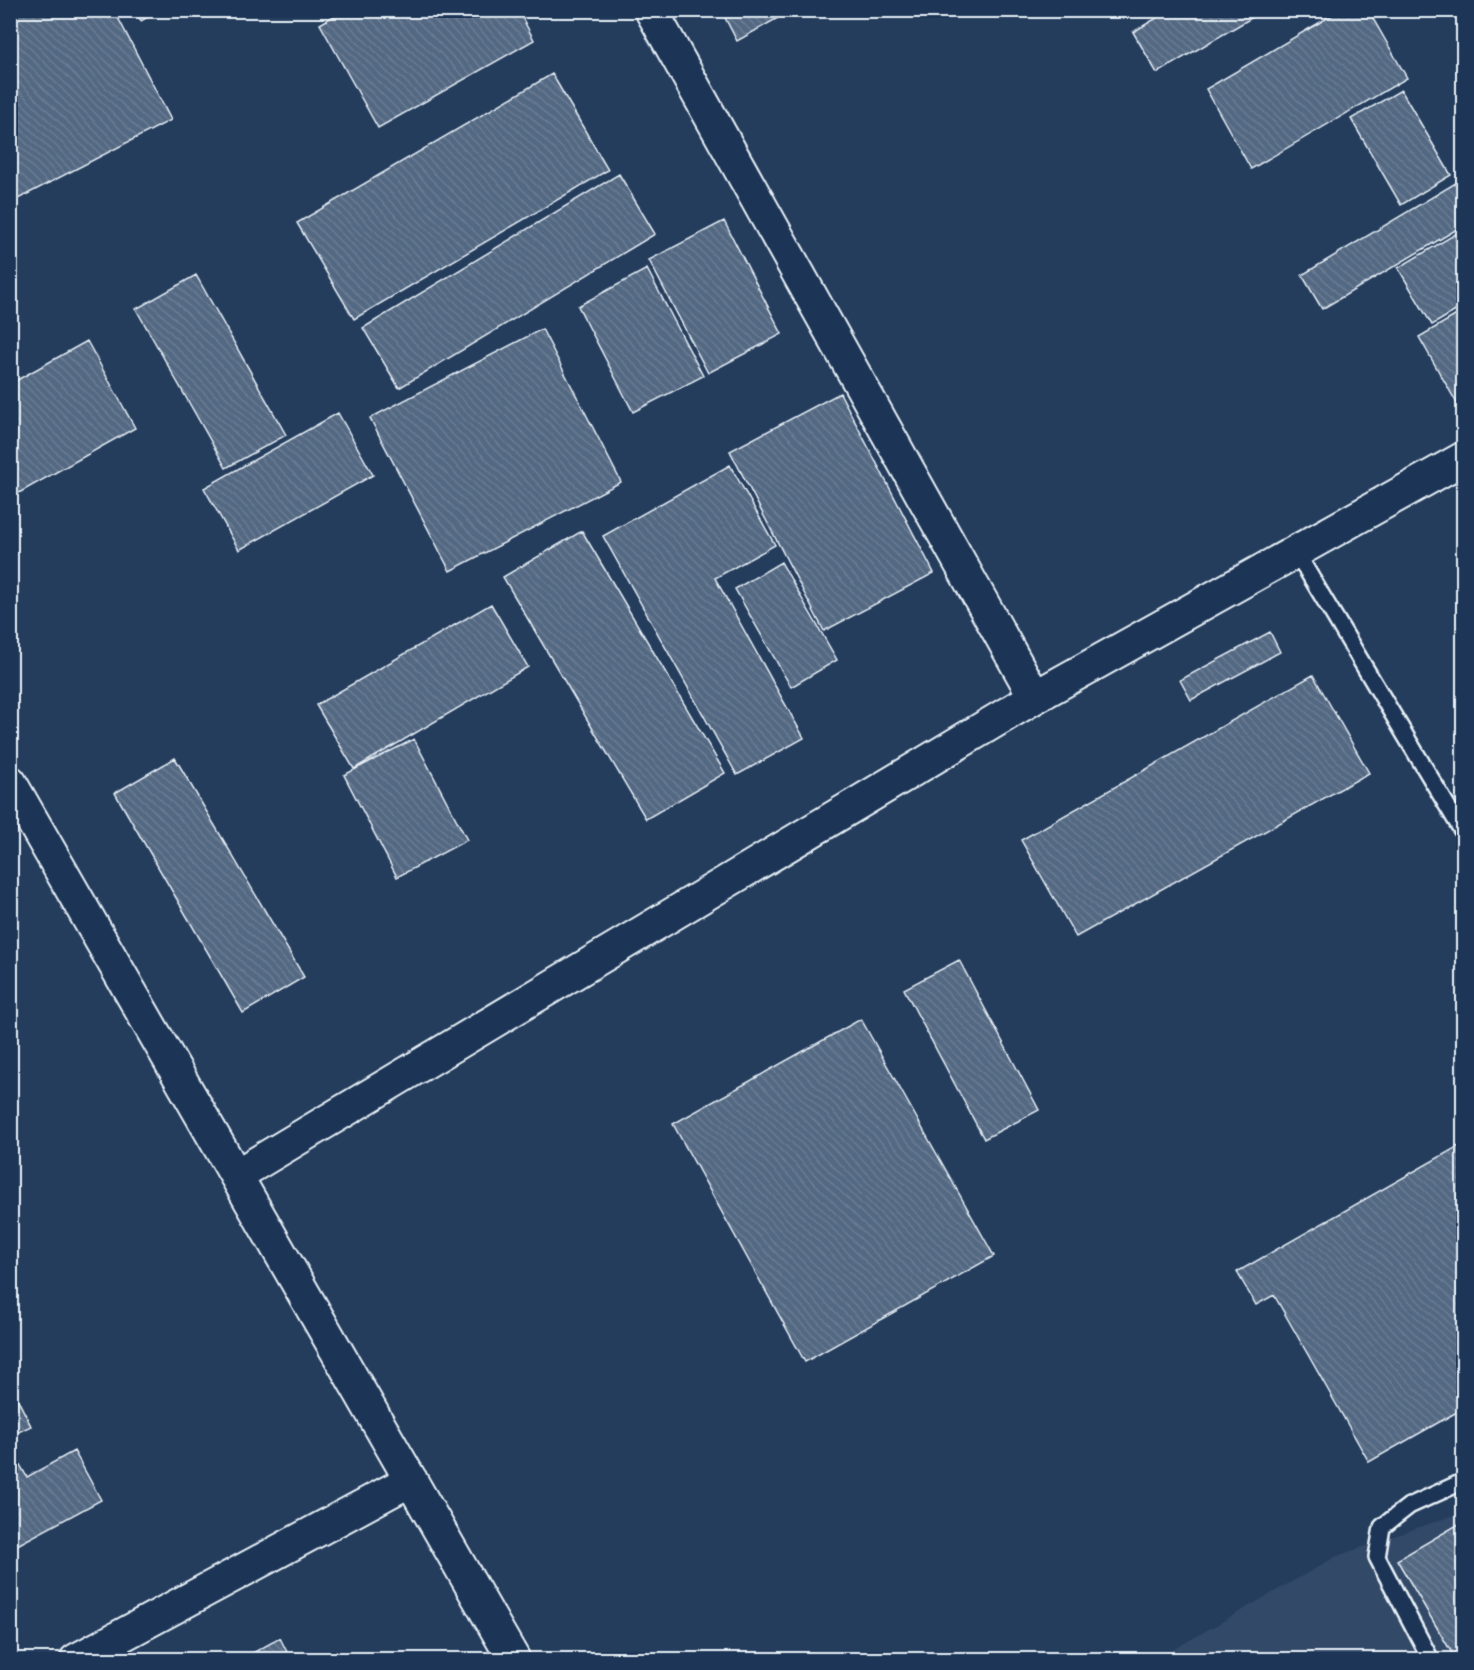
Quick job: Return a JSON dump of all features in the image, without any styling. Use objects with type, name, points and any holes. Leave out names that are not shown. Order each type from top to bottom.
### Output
[{"type":"street","points":[[651,10],[1035,697]]},
{"type":"street","points":[[237,1175],[1035,697],[1464,458]]},
{"type":"street","points":[[10,782],[514,1659]]},
{"type":"street","points":[[76,1659],[411,1480]]},
{"type":"lane","points":[[1296,552],[1464,834]]},
{"type":"lane","points":[[1431,1659],[1377,1557],[1382,1527],[1409,1506],[1464,1481]]},
{"type":"shaded area","points":[[1463,1512],[1463,1659],[1155,1660],[1337,1556]]},
{"type":"building","points":[[10,10],[114,10],[171,120],[10,203]]},
{"type":"building","points":[[135,10],[160,10],[141,21]]},
{"type":"building","points":[[344,10],[518,10],[534,40],[378,128],[320,24]]},
{"type":"building","points":[[721,10],[792,10],[737,41]]},
{"type":"building","points":[[1170,10],[1265,10],[1157,73],[1133,32]]},
{"type":"building","points":[[1341,10],[1368,10],[1407,78],[1251,169],[1206,89]]},
{"type":"building","points":[[552,74],[608,170],[354,319],[297,223]]},
{"type":"building","points":[[1401,90],[1451,175],[1401,205],[1351,119]]},
{"type":"building","points":[[619,174],[655,234],[399,388],[363,328]]},
{"type":"building","points":[[1464,178],[1464,225],[1322,309],[1302,275]]},
{"type":"building","points":[[724,221],[782,334],[708,373],[649,260]]},
{"type":"building","points":[[1464,229],[1464,306],[1432,325],[1398,268]]},
{"type":"building","points":[[647,269],[703,376],[633,412],[578,306]]},
{"type":"building","points":[[196,275],[286,435],[226,468],[136,309]]},
{"type":"building","points":[[1460,313],[1464,318],[1464,402],[1458,405],[1419,337]]},
{"type":"building","points":[[542,329],[621,482],[450,571],[370,418]]},
{"type":"building","points":[[87,341],[135,428],[10,498],[10,384]]},
{"type":"building","points":[[840,393],[934,573],[824,631],[730,451]]},
{"type":"building","points":[[338,413],[373,475],[239,550],[204,488]]},
{"type":"building","points":[[730,465],[775,545],[715,578],[804,738],[737,775],[603,536]]},
{"type":"building","points":[[582,531],[725,773],[646,819],[503,577]]},
{"type":"building","points":[[781,562],[837,660],[791,687],[735,589]]},
{"type":"building","points":[[491,604],[528,667],[354,769],[316,705]]},
{"type":"building","points":[[1270,632],[1280,652],[1191,700],[1180,680]]},
{"type":"building","points":[[1313,675],[1369,773],[1076,937],[1021,840]]},
{"type":"building","points":[[414,739],[467,840],[397,877],[344,775]]},
{"type":"building","points":[[175,758],[304,977],[243,1013],[115,793]]},
{"type":"building","points":[[959,960],[1039,1110],[984,1139],[904,989]]},
{"type":"building","points":[[861,1019],[994,1256],[805,1362],[673,1124]]},
{"type":"building","points":[[1464,1143],[1464,1408],[1369,1462],[1274,1295],[1256,1305],[1237,1272]]},
{"type":"building","points":[[10,1384],[31,1426],[10,1436]]},
{"type":"building","points":[[10,1447],[27,1477],[74,1451],[101,1500],[10,1549]]},
{"type":"building","points":[[1464,1521],[1464,1660],[1456,1660],[1397,1560]]},
{"type":"building","points":[[280,1638],[291,1660],[240,1660]]}]
